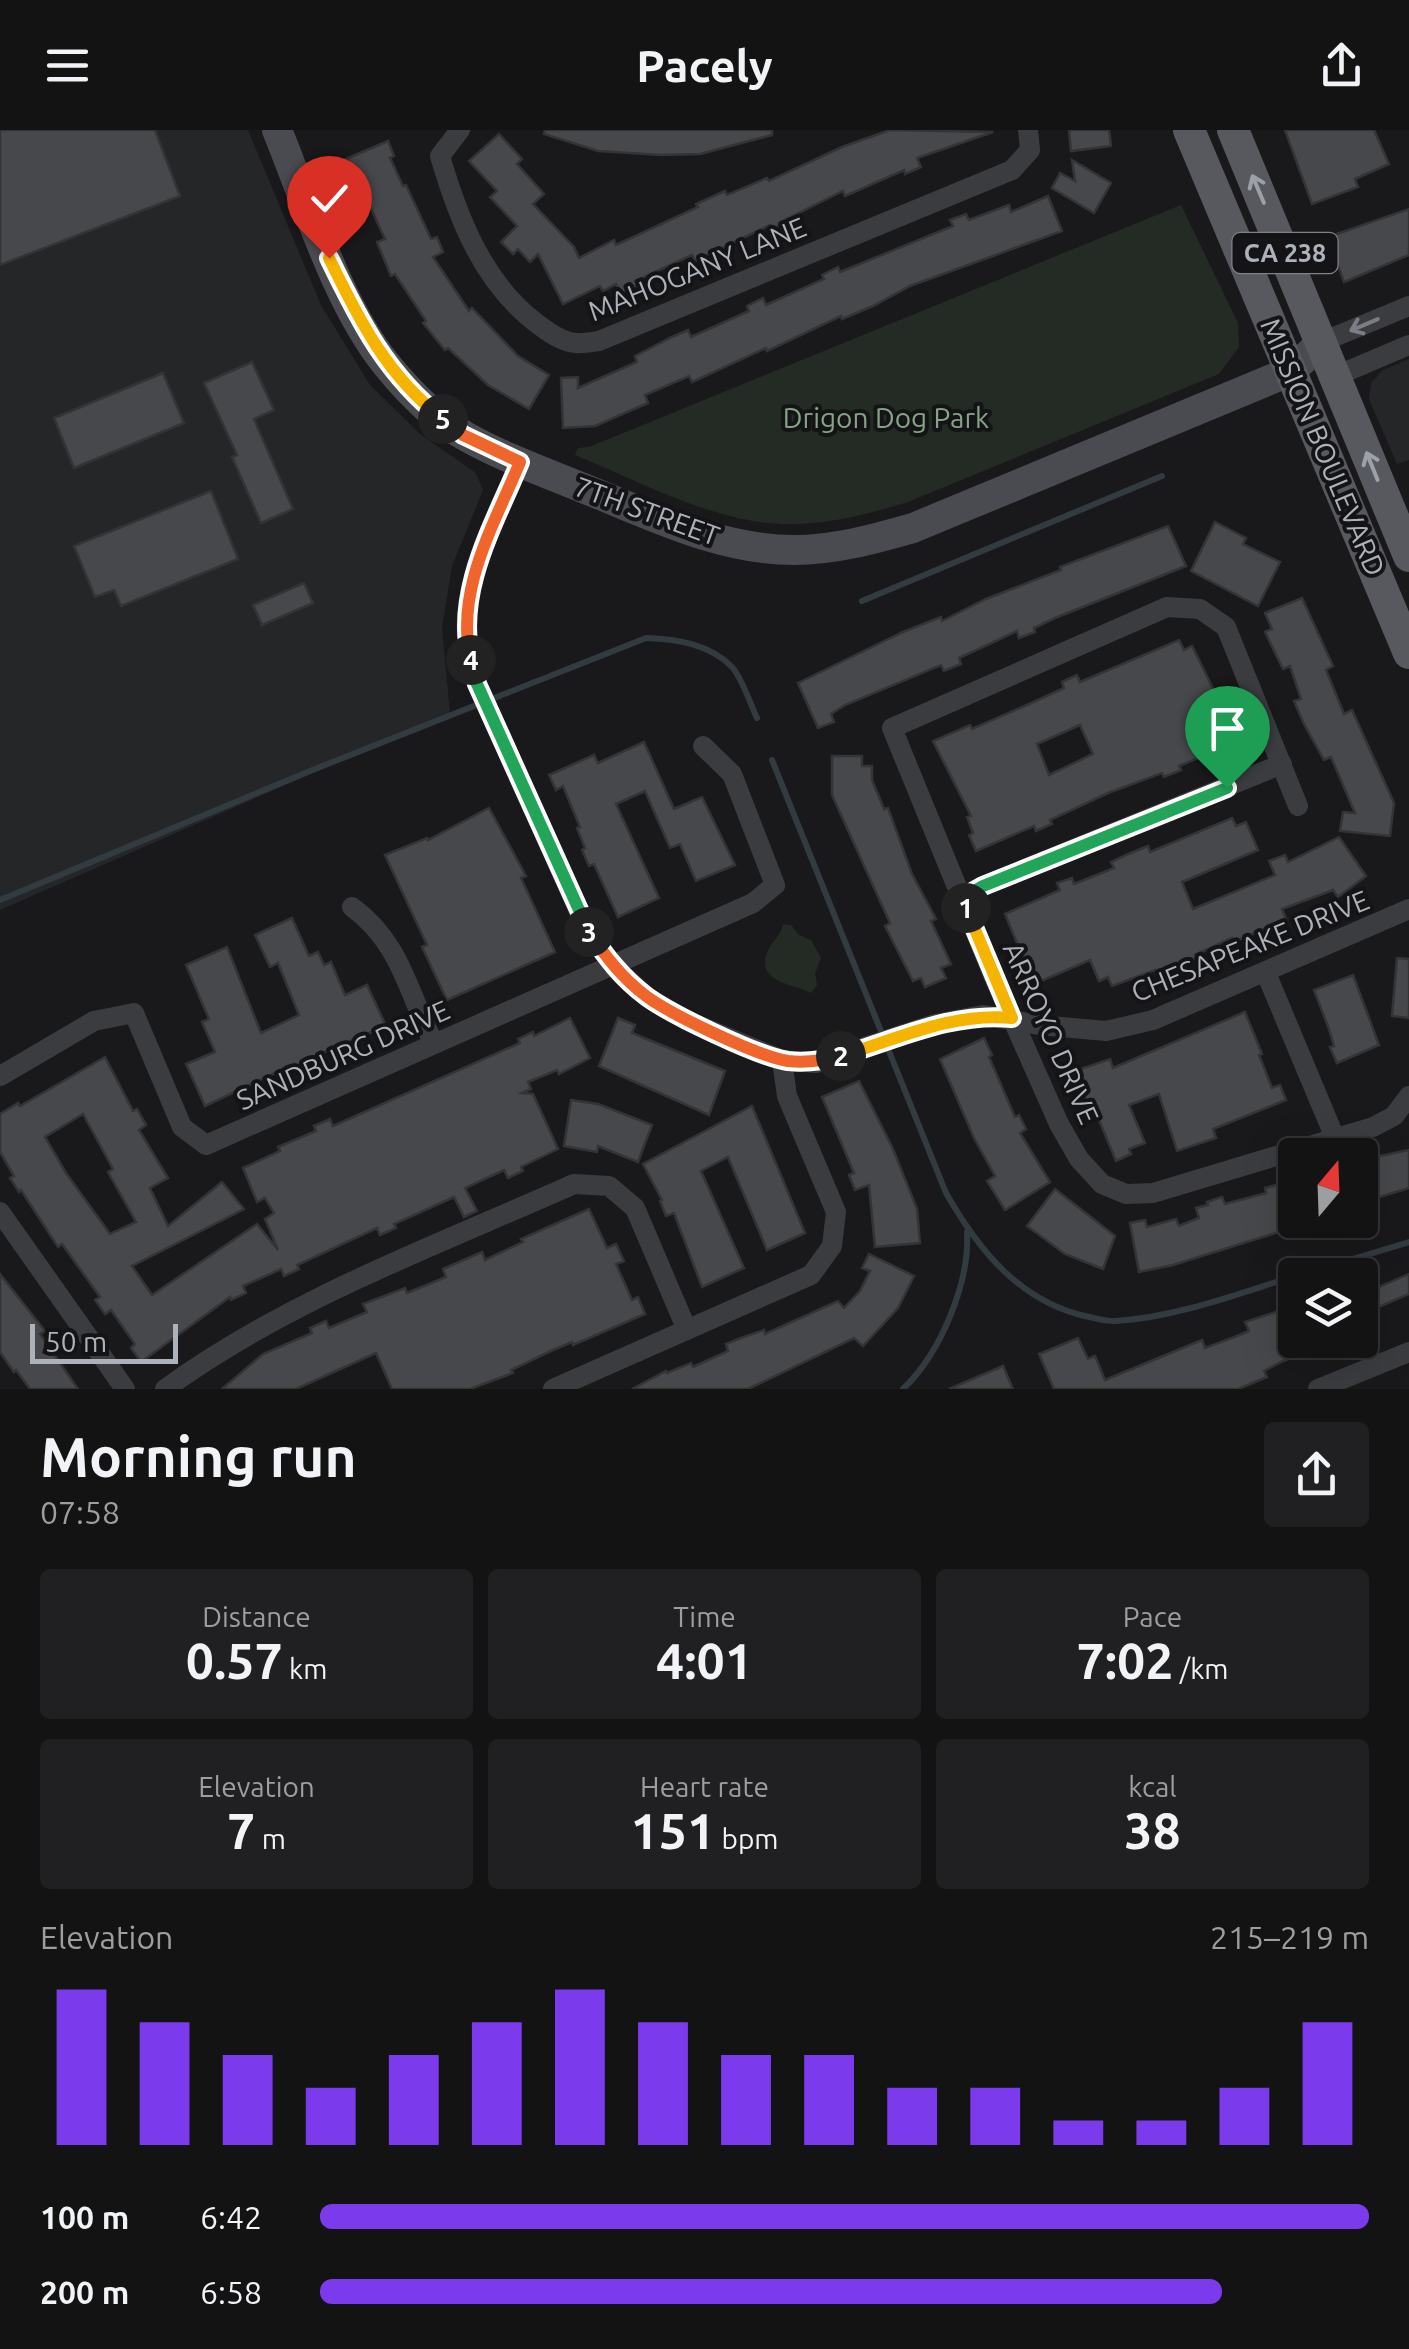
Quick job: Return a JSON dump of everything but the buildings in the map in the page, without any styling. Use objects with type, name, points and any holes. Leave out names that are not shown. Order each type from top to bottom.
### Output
[{"type":"main road","name":"MISSION BOULEVARD","points":[[1189,130],[1409,653]]},
{"type":"main road","name":"MISSION BOULEVARD","points":[[1233,130],[1409,556]]},
{"type":"street","name":"7TH STREET","points":[[277,130],[362,327],[385,363],[422,403],[463,435],[520,462],[712,538],[794,550],[854,545],[913,528],[1291,371],[1322,342]]},
{"type":"street","name":"MAHOGANY LANE","points":[[460,130],[440,156],[478,254],[497,285],[520,311],[552,335],[573,344],[599,341],[1012,170],[1029,140]]},
{"type":"street","points":[[1322,342],[1409,306]]},
{"type":"street","points":[[1336,376],[1409,345]]},
{"type":"street","name":"7TH STREET","points":[[1291,371],[1336,376]]},
{"type":"street","name":"CHESAPEAKE DRIVE","points":[[520,462],[475,570],[467,605],[467,646],[477,684],[586,929],[613,966],[648,998],[688,1021],[782,1060],[816,1063],[935,1024],[983,1015],[1106,1031],[1152,1020],[1409,910]]},
{"type":"street","name":"ARROYO DRIVE","points":[[1278,1155],[1153,1193],[1126,1194],[1102,1184],[1079,1158],[1045,1096],[892,728],[1167,607],[1200,609],[1226,627],[1282,764]]},
{"type":"street","name":"SANDBURG DRIVE","points":[[0,1076],[94,1022],[134,1012],[182,1127],[206,1144],[753,903],[775,885],[732,774],[702,746]]},
{"type":"street","points":[[962,898],[1282,764],[1298,806]]},
{"type":"street","points":[[352,908],[390,942],[434,1044]]},
{"type":"street","points":[[1266,973],[1336,1138],[1384,1122],[1394,1116],[1409,1096]]},
{"type":"street","points":[[553,1389],[811,1275],[832,1246],[836,1212],[787,1096],[782,1060]]},
{"type":"street","points":[[165,1389],[217,1351],[290,1310],[574,1184],[609,1186],[635,1208],[687,1330]]},
{"type":"street","points":[[0,1212],[125,1389]]},
{"type":"street","points":[[1318,1389],[1409,1352]]},
{"type":"shaded area","points":[[0,130],[248,130],[321,305],[370,385],[420,434],[476,473],[483,490],[452,566],[442,628],[450,713],[0,910]]},
{"type":"shaded area","points":[[1409,359],[1409,460],[1397,464],[1369,399],[1371,383],[1383,370]]},
{"type":"green space","name":"Drigon Dog Park","points":[[1181,205],[1238,323],[1239,347],[1219,374],[908,502],[829,521],[768,523],[726,515],[682,501],[575,455],[578,448],[589,447]]},
{"type":"green space","points":[[783,924],[791,925],[799,935],[811,940],[821,958],[815,973],[817,985],[811,993],[778,981],[767,970],[767,953]]},
{"type":"waterway","points":[[862,601],[1162,476]]},
{"type":"waterway","points":[[0,900],[315,769],[646,638],[692,644],[724,660],[740,679],[757,718]]},
{"type":"waterway","points":[[772,760],[946,1193],[972,1234],[1003,1270],[1061,1309],[1112,1321],[1184,1310],[1278,1281]]},
{"type":"waterway","points":[[903,1389],[929,1357],[950,1316],[963,1273],[967,1232]]},
{"type":"waterway","points":[[1356,1258],[1409,1242]]},
{"type":"route","points":[[329,258],[362,327],[385,363],[422,403],[463,435],[520,462],[475,570],[467,605],[467,646],[477,684],[586,929],[613,966],[648,998],[688,1021],[782,1060],[816,1063],[935,1024],[983,1015],[1012,1018],[962,898],[983,886],[1227,788]]}]
